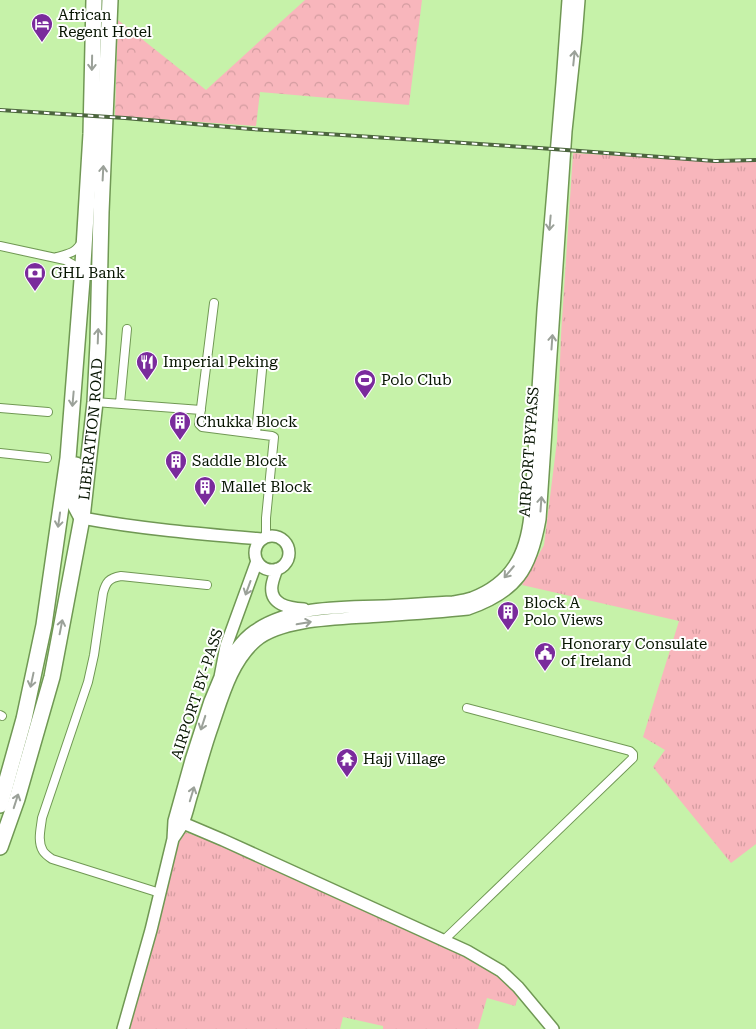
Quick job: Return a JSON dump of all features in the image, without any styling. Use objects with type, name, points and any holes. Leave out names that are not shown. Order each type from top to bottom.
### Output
[{"type":"highway","name":"LIBERATION ROAD","points":[[0,847],[17,799],[52,677],[82,518],[95,402],[110,0]]},
{"type":"highway","points":[[109,40],[118,0]]},
{"type":"highway","name":"LIBERATION ROAD","points":[[0,805],[24,719],[44,625],[68,458],[91,134],[92,5]]},
{"type":"highway","points":[[71,420],[74,425],[77,451],[74,504],[82,518]]},
{"type":"main road","name":"AIRPORT BYPASS","points":[[224,680],[234,651],[244,639],[265,625],[287,616],[314,609],[453,602],[471,598],[494,587],[512,570],[520,558],[528,533],[530,515],[543,310],[568,0]]},
{"type":"main road","name":"AIRPORT BYPASS","points":[[224,680],[257,640],[266,634],[288,626],[318,621],[468,609],[504,592],[522,573],[534,547],[540,519],[566,131],[579,0]]},
{"type":"main road","points":[[82,518],[214,536],[264,538],[274,536],[281,538],[286,544],[289,551],[288,558],[284,565],[272,569],[266,568],[244,546],[214,536]]},
{"type":"main road","points":[[256,557],[258,543],[264,538]]},
{"type":"main road","name":"AIRPORT BY-PASS","points":[[123,1029],[151,930],[178,822],[213,725],[224,680],[222,662],[226,646],[256,557]]},
{"type":"main road","points":[[277,568],[272,583],[272,592],[278,601],[283,606],[290,608],[314,609]]},
{"type":"main road","points":[[178,822],[223,840],[467,950],[502,971],[553,1029]]},
{"type":"street","points":[[56,257],[76,251],[84,238]]},
{"type":"street","points":[[0,246],[65,260],[74,265],[82,280]]},
{"type":"street","points":[[214,304],[199,419],[200,426],[272,436],[274,438],[264,538]]},
{"type":"street","points":[[120,404],[127,329]]},
{"type":"street","points":[[256,434],[262,370]]},
{"type":"street","points":[[95,402],[201,410]]},
{"type":"street","points":[[0,408],[48,412]]},
{"type":"street","points":[[0,453],[47,458]]},
{"type":"street","points":[[160,893],[52,859],[43,851],[40,843],[42,818],[88,682],[105,583],[112,578],[121,576],[207,586]]},
{"type":"street","points":[[444,940],[633,758],[633,754],[630,751],[467,708]]},
{"type":"green space","points":[[305,0],[422,0],[409,105],[260,92],[256,126],[115,116],[118,20],[206,90]]},
{"type":"green space","points":[[573,153],[675,159],[756,160],[756,844],[731,863],[653,767],[665,750],[643,737],[679,621],[522,585],[544,545],[557,441],[561,335]]},
{"type":"green space","points":[[182,831],[289,868],[405,922],[504,978],[519,995],[515,1006],[487,998],[478,1029],[383,1029],[383,1026],[343,1017],[340,1029],[130,1029]]},
{"type":"railway","points":[[0,110],[715,161],[756,160]]},
{"type":"place","name":"African Regent Hotel","points":[[42,43]]},
{"type":"place","name":"GHL Bank","points":[[35,292]]},
{"type":"place","name":"Imperial Peking","points":[[147,381]]},
{"type":"place","name":"Polo Club","points":[[365,399]]},
{"type":"place","name":"Chukka Block","points":[[180,441]]},
{"type":"place","name":"Saddle Block","points":[[176,480]]},
{"type":"place","name":"Mallet Block","points":[[205,506]]},
{"type":"place","name":"Block A Polo Views","points":[[508,631]]},
{"type":"place","name":"Honorary Consulate of Ireland","points":[[545,672]]},
{"type":"place","name":"Hajj Village","points":[[347,778]]}]
